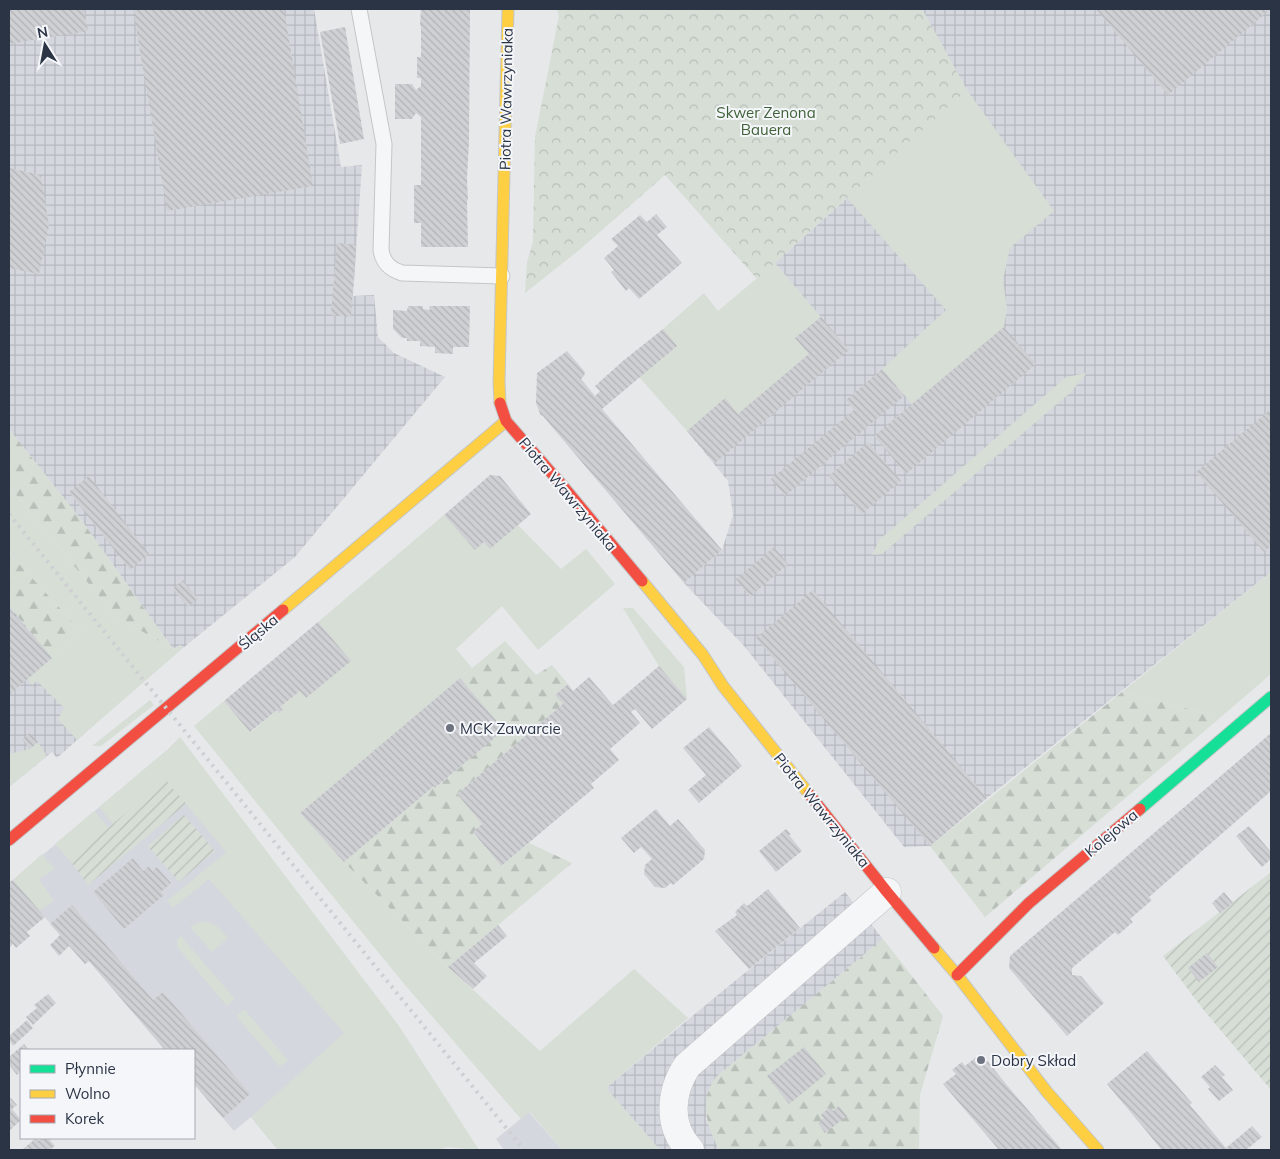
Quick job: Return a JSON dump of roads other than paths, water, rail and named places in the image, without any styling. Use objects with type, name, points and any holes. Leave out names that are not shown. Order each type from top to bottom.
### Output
[{"type":"street","name":"Piotra Wawrzyniaka","points":[[508,9],[499,382],[500,405],[506,421],[562,485],[703,655],[723,686],[887,892],[957,975],[1047,1092],[1098,1150]]},
{"type":"street","name":"Śląska","points":[[9,840],[145,728],[506,421]]},
{"type":"street","name":"Kolejowa","points":[[957,975],[1029,903],[1271,697]]},
{"type":"street","points":[[690,1150],[679,1134],[674,1120],[673,1106],[679,1078],[687,1066],[887,892]]},
{"type":"lane","points":[[359,9],[384,144],[381,250],[383,259],[391,268],[402,272],[502,276]]},
{"type":"railway","points":[[9,514],[524,1150]]},
{"type":"place","name":"MCK Zawarcie","points":[[450,728]]},
{"type":"place","name":"Dobry Skład","points":[[981,1060]]},
{"type":"park label","name":"Skwer Zenona Bauera","points":[[766,120]]}]
